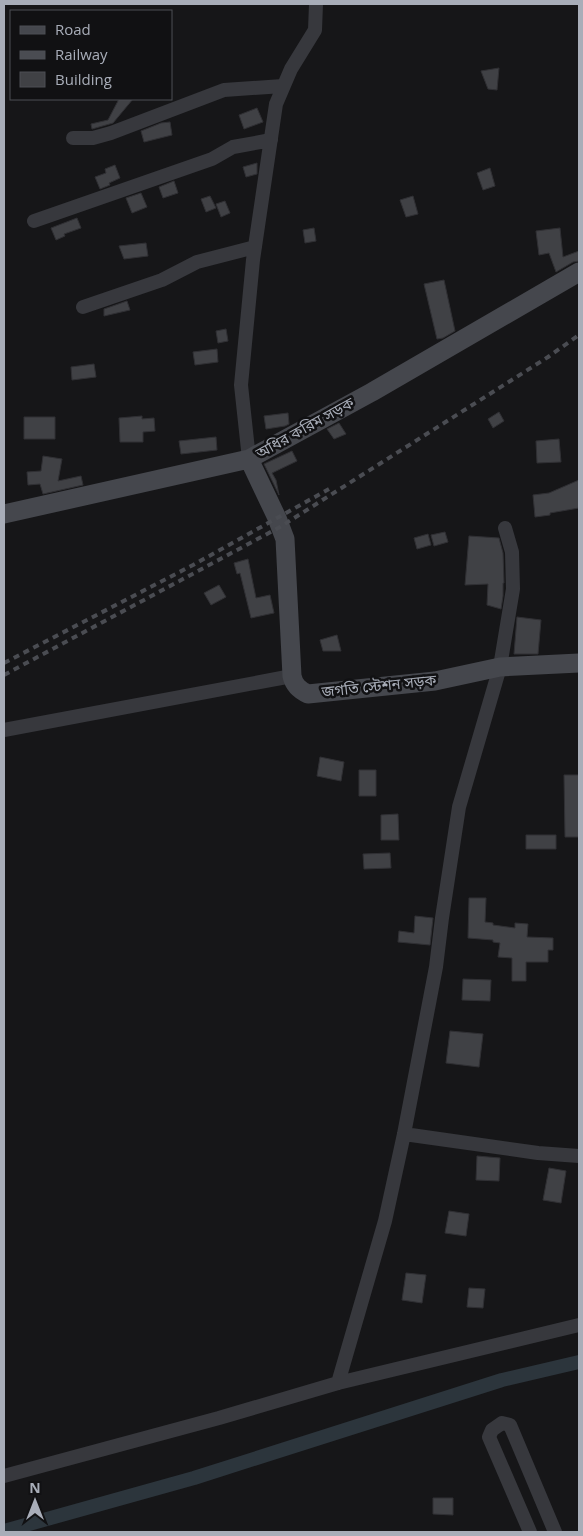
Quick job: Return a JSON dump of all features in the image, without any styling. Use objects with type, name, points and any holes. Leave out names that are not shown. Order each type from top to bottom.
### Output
[{"type":"main road","name":"অধির করিম সড়ক","points":[[4,514],[249,459],[372,392],[579,272]]},
{"type":"main road","points":[[249,459],[285,539],[292,676]]},
{"type":"main road","name":"জগতি স্টেশন সড়ক","points":[[292,676],[293,682],[297,687],[308,694],[435,681],[500,668],[579,663]]},
{"type":"street","points":[[249,459],[241,385],[255,247],[276,104],[291,69],[315,30],[316,4]]},
{"type":"street","points":[[73,138],[93,138],[111,133],[224,90],[283,86]]},
{"type":"street","points":[[34,221],[212,158],[233,147],[272,140]]},
{"type":"street","points":[[83,307],[162,280],[197,262],[255,247]]},
{"type":"street","points":[[338,1383],[385,1221],[404,1134],[436,967],[459,808],[500,668],[513,589],[512,552],[505,528]]},
{"type":"street","points":[[4,730],[292,676]]},
{"type":"street","points":[[404,1134],[538,1153],[579,1156]]},
{"type":"street","points":[[4,1476],[219,1418],[338,1383],[579,1325]]},
{"type":"street","points":[[530,1532],[489,1437],[492,1430],[502,1423],[510,1425],[555,1532]]},
{"type":"building","points":[[499,68],[497,90],[488,89],[481,71]]},
{"type":"building","points":[[118,100],[132,100],[113,123],[92,129],[91,124],[108,120]]},
{"type":"building","points":[[257,108],[263,122],[244,129],[239,115]]},
{"type":"building","points":[[170,122],[172,135],[144,142],[141,131],[161,123]]},
{"type":"building","points":[[257,163],[257,174],[246,177],[243,167]]},
{"type":"building","points":[[115,165],[120,178],[100,189],[95,177],[106,173],[105,169]]},
{"type":"building","points":[[490,168],[495,186],[483,190],[477,173]]},
{"type":"building","points":[[174,181],[178,193],[163,198],[159,187]]},
{"type":"building","points":[[141,193],[147,207],[132,213],[126,198]]},
{"type":"building","points":[[210,196],[216,208],[206,212],[201,199]]},
{"type":"building","points":[[413,196],[418,214],[406,217],[400,200]]},
{"type":"building","points":[[225,201],[230,213],[221,217],[216,204]]},
{"type":"building","points":[[77,218],[81,228],[64,234],[65,236],[56,240],[51,228]]},
{"type":"building","points":[[314,228],[316,241],[305,243],[303,230]]},
{"type":"building","points":[[560,228],[563,257],[579,251],[579,261],[573,262],[556,272],[549,253],[539,255],[536,231]]},
{"type":"building","points":[[146,243],[148,256],[124,259],[119,246]]},
{"type":"building","points":[[444,280],[455,331],[443,338],[437,339],[424,284]]},
{"type":"building","points":[[127,301],[130,310],[104,316],[104,309]]},
{"type":"building","points":[[226,329],[228,341],[218,343],[216,331]]},
{"type":"building","points":[[217,349],[218,362],[195,365],[193,352]]},
{"type":"building","points":[[94,364],[96,377],[72,380],[71,367]]},
{"type":"building","points":[[499,412],[504,421],[493,428],[488,419]]},
{"type":"building","points":[[288,413],[289,424],[266,429],[264,416]]},
{"type":"building","points":[[142,416],[142,419],[154,418],[155,431],[143,432],[143,442],[120,442],[119,418]]},
{"type":"building","points":[[24,417],[55,417],[55,439],[24,439]]},
{"type":"building","points":[[339,423],[346,434],[334,439],[327,429]]},
{"type":"building","points":[[216,437],[217,450],[181,454],[179,441]]},
{"type":"building","points":[[559,439],[561,462],[537,463],[536,441]]},
{"type":"building","points":[[292,451],[297,461],[272,473],[276,480],[279,495],[264,464]]},
{"type":"building","points":[[43,456],[62,459],[58,481],[81,476],[83,485],[43,494],[40,484],[28,485],[27,472],[41,471]]},
{"type":"building","points":[[579,480],[579,508],[535,517],[533,495],[549,493]]},
{"type":"building","points":[[445,532],[448,542],[434,546],[431,535]]},
{"type":"building","points":[[428,534],[431,545],[417,549],[414,538]]},
{"type":"building","points":[[469,536],[499,538],[503,553],[504,583],[501,609],[487,605],[488,584],[465,585]]},
{"type":"building","points":[[248,559],[256,598],[270,595],[274,613],[251,618],[240,573],[237,574],[234,563]]},
{"type":"building","points":[[219,585],[226,597],[211,605],[204,593]]},
{"type":"building","points":[[517,617],[541,620],[538,654],[514,654]]},
{"type":"building","points":[[337,635],[341,651],[323,651],[320,640]]},
{"type":"building","points":[[320,757],[344,762],[341,781],[317,776]]},
{"type":"building","points":[[359,770],[376,770],[376,796],[359,796]]},
{"type":"building","points":[[564,775],[579,775],[579,837],[565,837]]},
{"type":"building","points":[[398,814],[399,840],[381,840],[381,815]]},
{"type":"building","points":[[526,835],[556,835],[556,849],[526,849]]},
{"type":"building","points":[[390,853],[391,868],[364,869],[363,854]]},
{"type":"building","points":[[469,898],[486,898],[485,922],[515,928],[515,923],[528,924],[527,937],[553,938],[553,950],[548,950],[548,962],[526,962],[526,981],[512,981],[512,958],[498,957],[500,943],[493,942],[493,940],[468,938]]},
{"type":"building","points":[[415,916],[433,918],[430,945],[398,942],[399,931],[414,933]]},
{"type":"building","points":[[463,979],[491,980],[490,1001],[462,1000]]},
{"type":"building","points":[[450,1031],[483,1034],[479,1067],[446,1063]]},
{"type":"building","points":[[477,1156],[500,1158],[499,1181],[476,1180]]},
{"type":"building","points":[[549,1168],[566,1171],[561,1203],[543,1200]]},
{"type":"building","points":[[449,1211],[469,1214],[466,1236],[445,1233]]},
{"type":"building","points":[[406,1273],[426,1275],[422,1303],[402,1300]]},
{"type":"building","points":[[469,1288],[485,1289],[483,1308],[467,1307]]},
{"type":"building","points":[[433,1498],[453,1498],[453,1515],[433,1514]]},
{"type":"waterway","points":[[4,1531],[194,1478],[502,1380],[579,1362]]},
{"type":"railway","points":[[4,675],[280,527],[548,357],[579,335]]},
{"type":"railway","points":[[4,663],[193,565],[329,489]]}]
